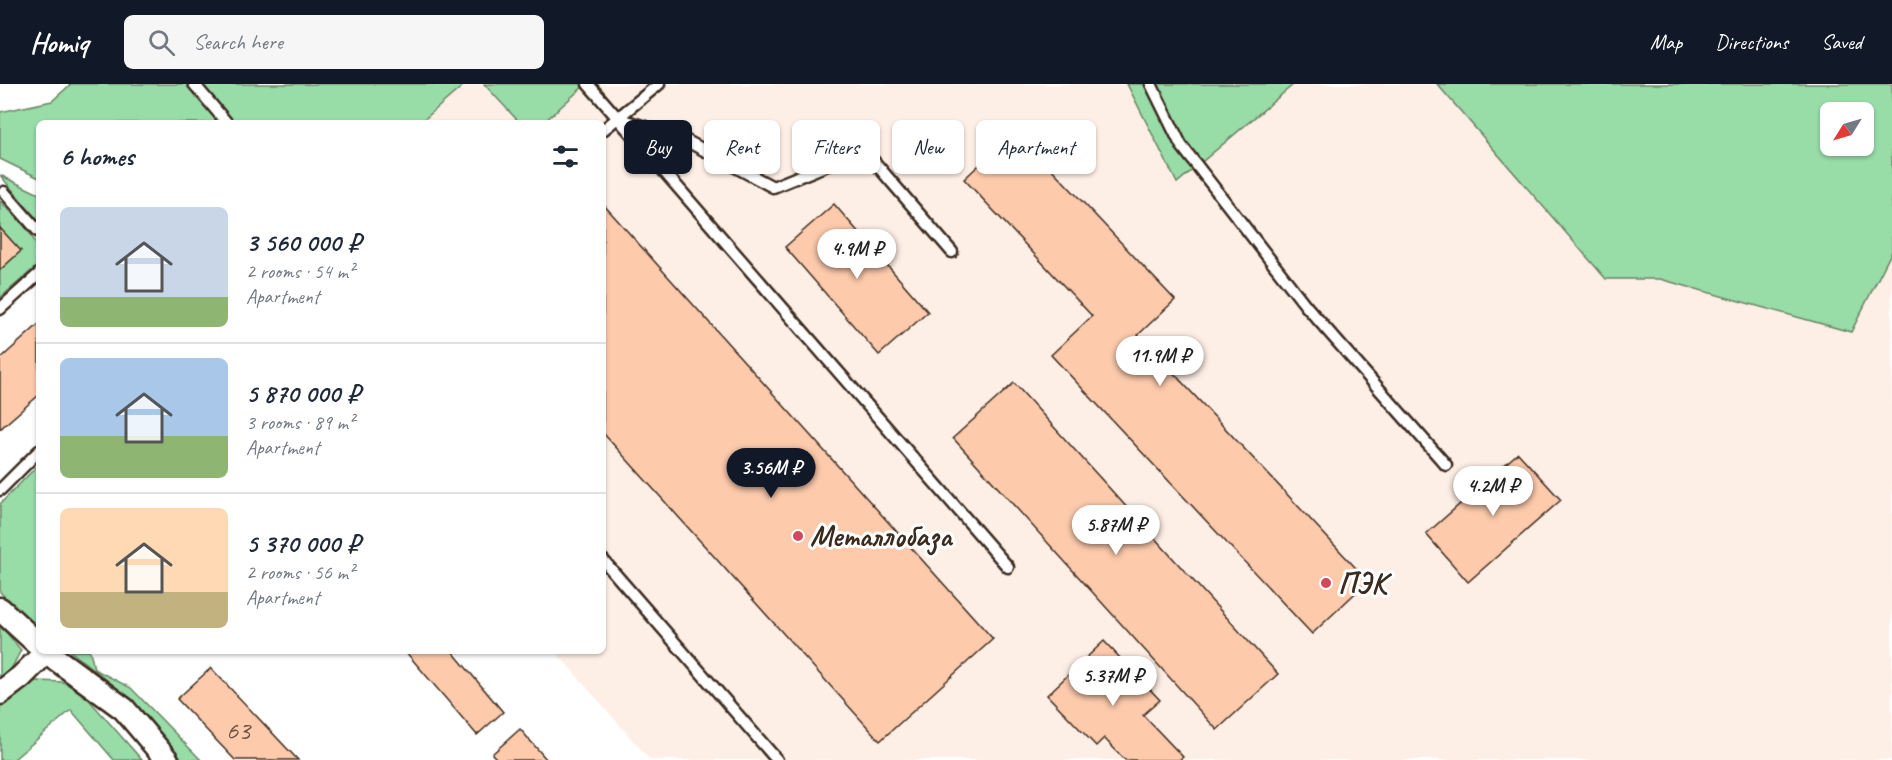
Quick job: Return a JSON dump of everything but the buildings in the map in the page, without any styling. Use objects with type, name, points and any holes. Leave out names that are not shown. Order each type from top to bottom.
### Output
[{"type":"street","points":[[0,609],[36,642]]},
{"type":"street","points":[[0,693],[21,677],[42,654]]},
{"type":"street","points":[[49,654],[124,709],[167,760]]},
{"type":"lane","points":[[194,84],[224,120]]},
{"type":"lane","points":[[588,84],[1008,567]]},
{"type":"lane","points":[[606,127],[659,84]]},
{"type":"lane","points":[[1151,84],[1181,145],[1218,193],[1306,306],[1446,465]]},
{"type":"lane","points":[[616,118],[685,140],[773,187],[864,150],[951,252]]},
{"type":"lane","points":[[4,192],[36,229]]},
{"type":"lane","points":[[0,309],[36,277]]},
{"type":"lane","points":[[0,489],[36,454]]},
{"type":"lane","points":[[606,563],[777,760]]},
{"type":"shaded area","points":[[465,84],[484,84],[517,120],[423,120]]},
{"type":"shaded area","points":[[586,84],[1127,84],[1177,183],[1294,84],[1437,84],[1607,279],[1660,279],[1851,332],[1892,251],[1892,760],[650,760],[558,654],[606,654],[606,120],[546,120]]},
{"type":"green space","points":[[71,84],[465,84],[423,120],[36,120],[36,177],[0,159],[0,112],[52,101]]},
{"type":"green space","points":[[484,84],[586,84],[546,120],[517,120]]},
{"type":"green space","points":[[1127,84],[1294,84],[1177,183]]},
{"type":"green space","points":[[1437,84],[1892,84],[1892,251],[1851,332],[1660,279],[1606,279]]},
{"type":"green space","points":[[0,175],[36,193],[36,218]]},
{"type":"green space","points":[[0,201],[32,237],[36,246],[36,267],[0,298]]},
{"type":"green space","points":[[36,467],[36,625],[23,616],[0,592],[0,504]]},
{"type":"green space","points":[[0,625],[21,650],[7,677],[0,682]]},
{"type":"green space","points":[[74,654],[91,654],[94,669],[131,688],[201,760],[183,760],[131,699]]},
{"type":"green space","points":[[36,681],[63,682],[84,694],[142,760],[114,760],[71,710],[13,760],[0,760],[0,706]]},
{"type":"place","name":"Металлобаза","points":[[798,536]]},
{"type":"place","name":"ПЭК","points":[[1326,583]]}]
